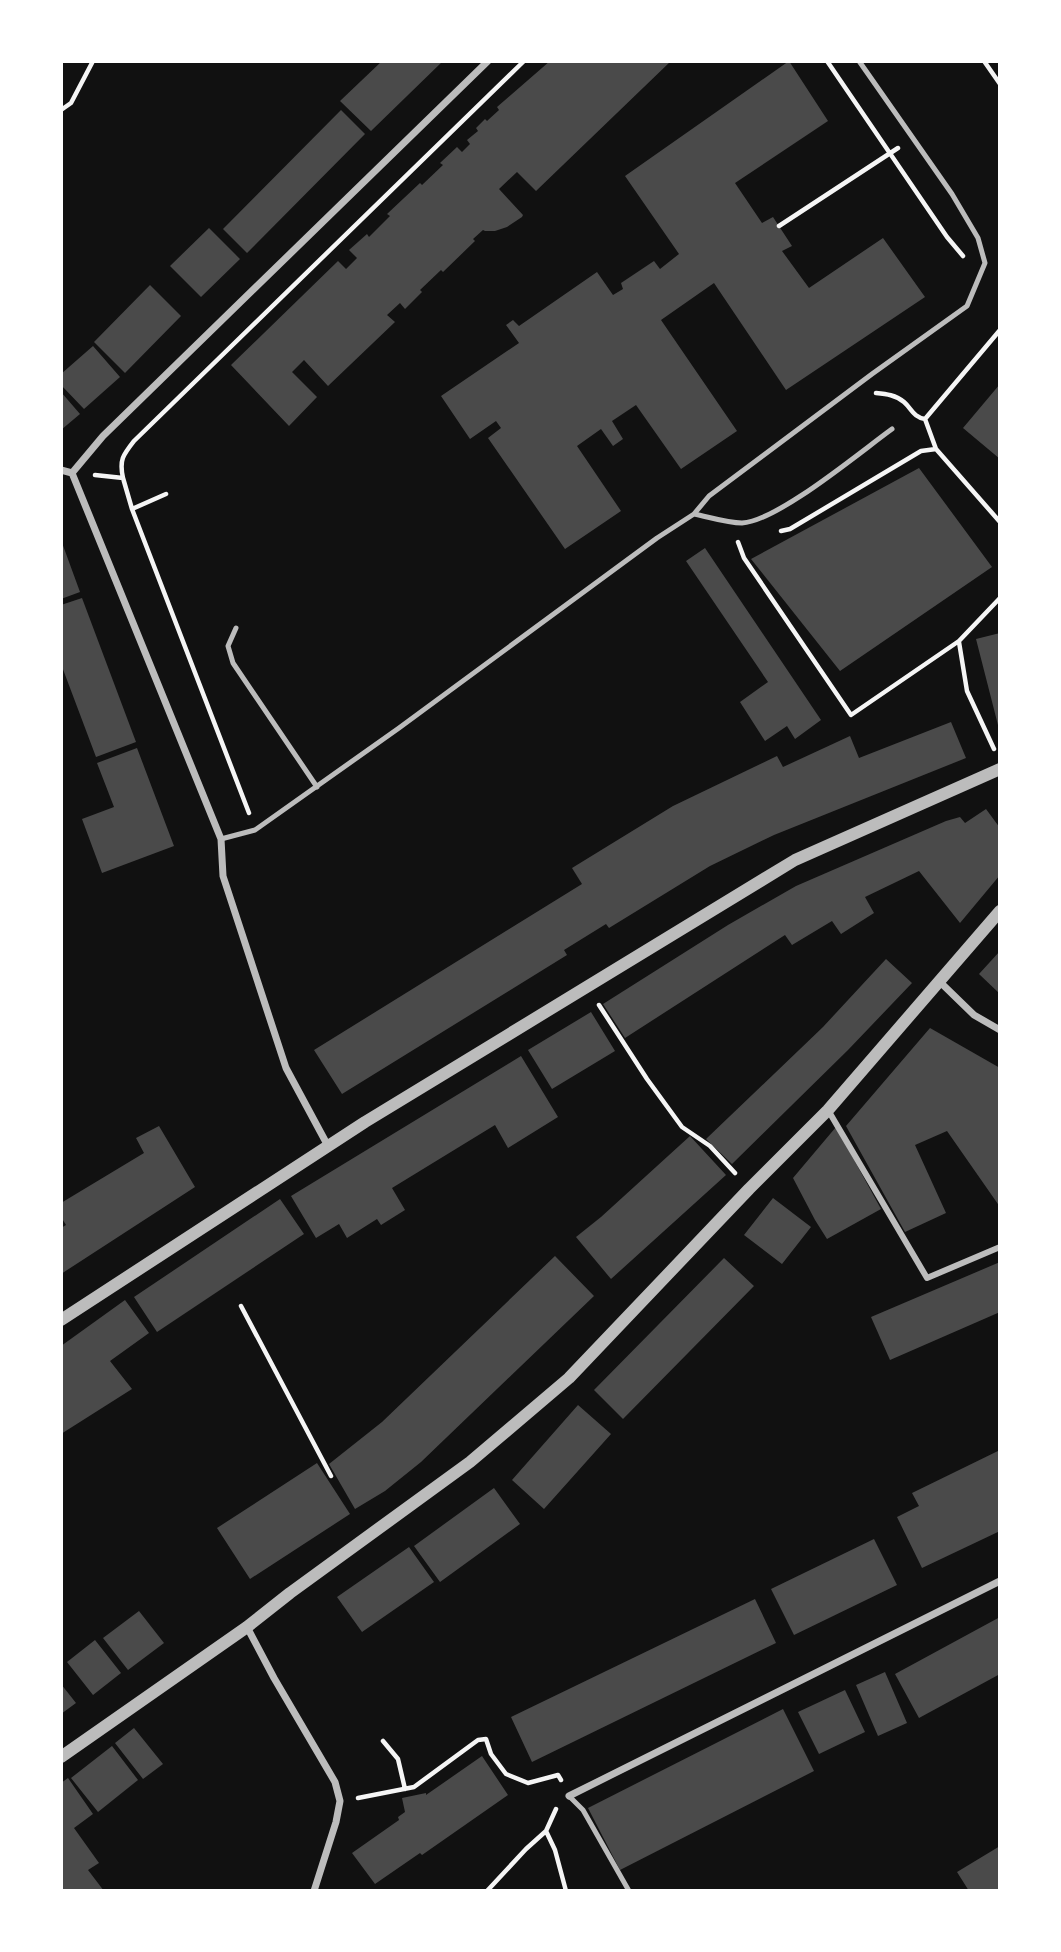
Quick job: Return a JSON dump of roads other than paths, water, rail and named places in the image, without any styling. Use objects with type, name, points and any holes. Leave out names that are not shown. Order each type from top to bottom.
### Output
[{"type":"street","points":[[72,473],[103,436],[488,61]]},
{"type":"street","points":[[61,470],[72,473]]},
{"type":"street","points":[[72,473],[220,839],[223,876],[286,1068],[328,1146]]},
{"type":"street","points":[[61,1320],[328,1146],[794,860],[1000,769]]},
{"type":"street","points":[[61,1757],[247,1626],[470,1462],[569,1378],[828,1110],[1000,911]]},
{"type":"street","points":[[940,982],[974,1015],[1000,1030]]},
{"type":"street","points":[[828,1110],[928,1278],[1000,1247]]},
{"type":"street","points":[[569,1796],[1000,1581]]},
{"type":"street","points":[[247,1626],[274,1678],[329,1770],[340,1801],[314,1891]]},
{"type":"lane","points":[[220,839],[255,830],[317,787],[646,546],[694,514],[709,496],[967,306],[985,263],[978,238],[952,194],[859,61]]},
{"type":"lane","points":[[694,514],[743,523],[774,512],[802,495],[892,429]]},
{"type":"lane","points":[[236,628],[228,646],[233,663],[317,787]]},
{"type":"lane","points":[[569,1796],[583,1810],[629,1891]]}]
